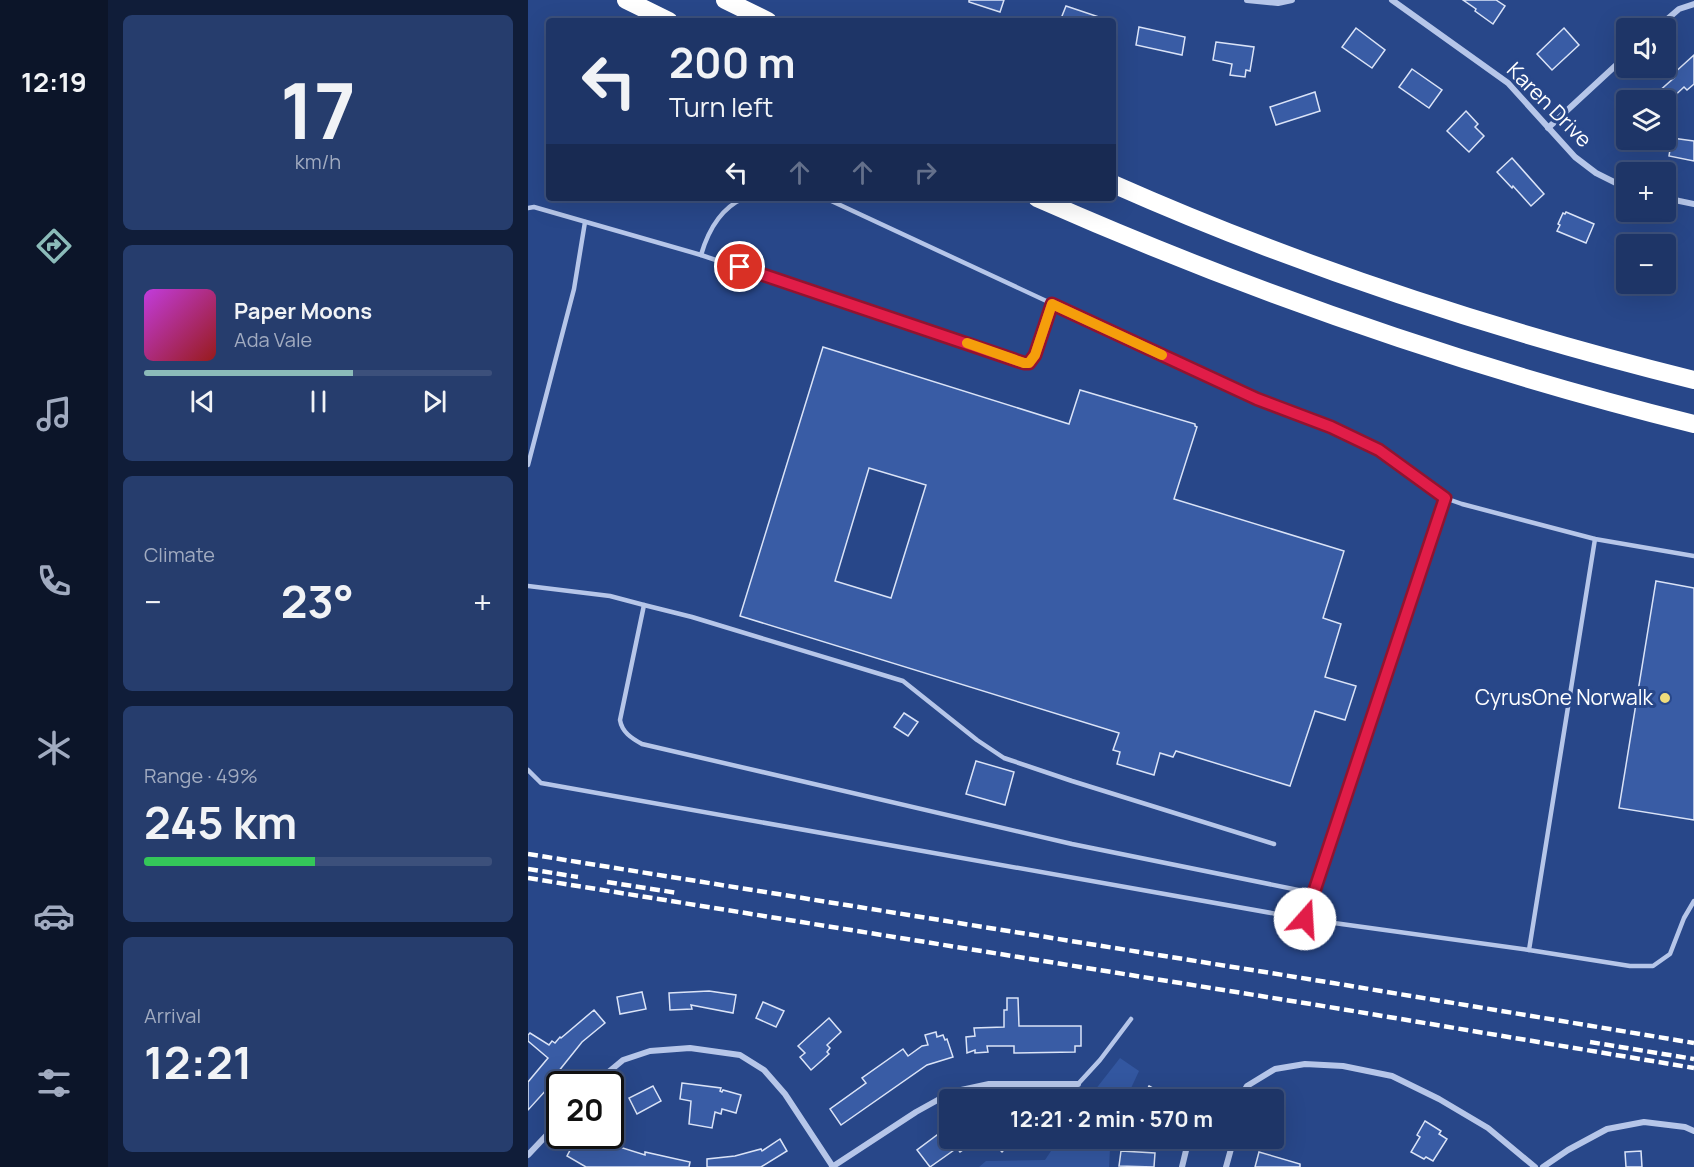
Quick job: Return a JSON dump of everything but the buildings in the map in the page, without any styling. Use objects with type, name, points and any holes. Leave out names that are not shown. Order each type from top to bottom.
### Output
[{"type":"highway","points":[[627,0],[663,18]]},
{"type":"highway","points":[[725,0],[762,18]]},
{"type":"highway","points":[[1116,185],[1229,232],[1376,286],[1524,334],[1694,380]]},
{"type":"highway","points":[[1044,201],[1213,273],[1360,326],[1510,374],[1694,424]]},
{"type":"street","points":[[1246,0],[1278,3],[1292,0]]},
{"type":"street","name":"Karen Drive","points":[[1392,0],[1508,83],[1575,157],[1596,173],[1616,183]]},
{"type":"street","points":[[1669,18],[1679,9],[1694,4]]},
{"type":"street","points":[[1548,128],[1616,65]]},
{"type":"street","points":[[1676,200],[1694,204]]},
{"type":"street","points":[[610,1071],[623,1060],[650,1051],[690,1048],[740,1055],[764,1070],[785,1094],[832,1167],[916,1112],[952,1092],[989,1084],[1078,1084]]},
{"type":"street","points":[[1245,1089],[1275,1069],[1305,1064],[1343,1066],[1392,1076],[1439,1099],[1488,1128],[1535,1167]]},
{"type":"street","points":[[1543,1167],[1568,1150],[1607,1129],[1644,1122],[1685,1127],[1694,1131]]},
{"type":"street","points":[[528,1155],[546,1136]]},
{"type":"street","points":[[1182,1167],[1186,1149]]},
{"type":"street","points":[[1226,1167],[1231,1149]]},
{"type":"lane","points":[[701,255],[717,221],[730,206],[739,201]]},
{"type":"lane","points":[[831,201],[1257,399],[1331,427],[1379,450],[1445,498],[1595,539],[1694,556]]},
{"type":"lane","points":[[528,208],[534,207],[701,255],[1024,363],[1029,363],[1035,355],[1052,304]]},
{"type":"lane","points":[[528,465],[574,289],[585,222]]},
{"type":"lane","points":[[1305,919],[1445,498]]},
{"type":"lane","points":[[1529,950],[1595,539]]},
{"type":"lane","points":[[528,586],[610,596],[692,617],[903,681],[968,733],[1004,758],[1072,782],[1274,844]]},
{"type":"lane","points":[[644,605],[620,720],[621,727],[627,734],[642,744],[1072,844],[1314,893]]},
{"type":"lane","points":[[528,770],[541,783],[1305,919],[1630,966],[1653,966],[1670,954],[1684,918],[1694,901]]},
{"type":"lane","points":[[1078,1084],[1100,1060],[1131,1019]]},
{"type":"shaded area","points":[[1120,1058],[1139,1071],[1131,1089],[1096,1089]]},
{"type":"shaded area","points":[[1052,1149],[1110,1149],[1109,1167],[979,1167],[986,1161],[1045,1160]]},
{"type":"railway","points":[[528,854],[1694,1043]]},
{"type":"railway","points":[[528,869],[578,877]]},
{"type":"railway","points":[[528,878],[1694,1068]]},
{"type":"railway","points":[[607,882],[678,893]]},
{"type":"railway","points":[[1590,1042],[1694,1059]]},
{"type":"slow traffic","points":[[967,343],[1029,363],[1035,355],[1052,304],[1162,355]]},
{"type":"place","name":"CyrusOne Norwalk","points":[[1665,698]]},
{"type":"route","points":[[740,267],[1024,363],[1033,360],[1052,304],[1257,399],[1331,427],[1379,450],[1445,498],[1305,919]]}]
